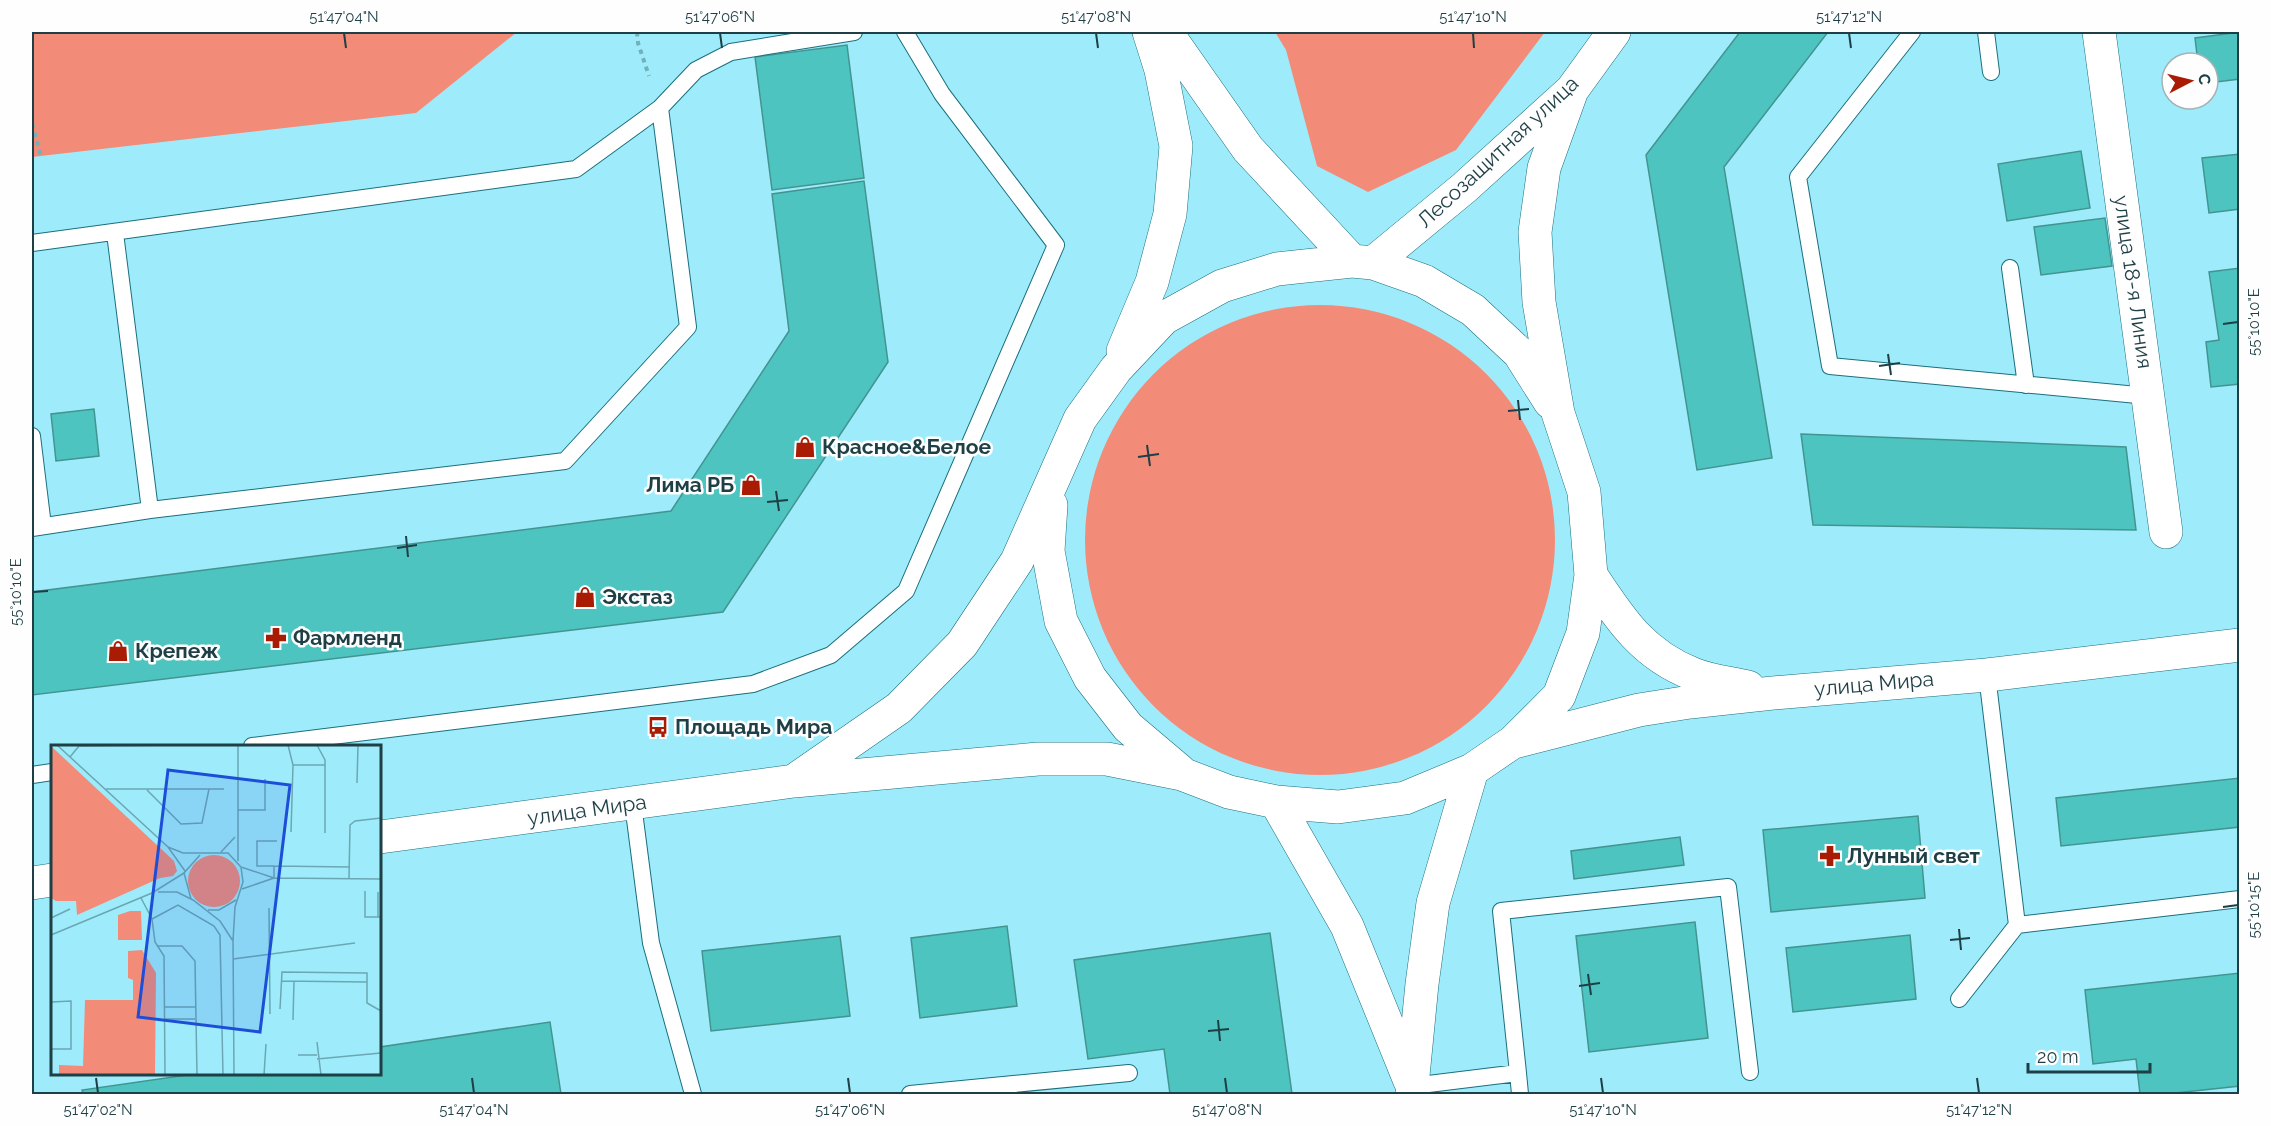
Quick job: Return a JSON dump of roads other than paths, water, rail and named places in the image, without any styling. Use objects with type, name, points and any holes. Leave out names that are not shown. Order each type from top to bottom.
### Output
[{"type":"main road","points":[[1116,369],[1152,282],[1170,214],[1176,146],[1161,70],[1149,32]]},
{"type":"main road","points":[[1166,32],[1248,149],[1363,262]]},
{"type":"main road","name":"Лесозащитная улица","points":[[1363,262],[1464,188],[1572,90],[1614,32]]},
{"type":"main road","name":"улица 18-я Линия","points":[[2099,32],[2166,532]]},
{"type":"main road","points":[[1052,482],[1048,551],[1061,621],[1090,678],[1128,728],[1182,774],[1228,792],[1276,802],[1338,807],[1405,798],[1472,770],[1513,742],[1559,696],[1583,633],[1591,575],[1584,492],[1558,413],[1539,302],[1535,232],[1544,168],[1572,90]]},
{"type":"main road","points":[[794,781],[899,708],[962,644],[1017,561],[1080,419],[1116,369],[1164,318],[1222,286],[1277,269],[1363,262],[1424,281],[1473,310],[1519,353],[1558,413]]},
{"type":"main road","points":[[1591,575],[1621,621],[1648,650],[1694,675],[1773,693]]},
{"type":"main road","name":"улица Мира","points":[[1513,742],[1639,710],[1773,693],[1988,675],[2240,645]]},
{"type":"main road","name":"улица Мира","points":[[381,837],[794,781],[1038,759],[1107,759],[1182,774]]},
{"type":"main road","points":[[1413,1090],[1422,984],[1433,903],[1472,770]]},
{"type":"main road","points":[[1276,802],[1347,926],[1413,1090]]},
{"type":"main road","points":[[32,883],[51,880]]},
{"type":"lane","points":[[32,243],[576,169],[660,108],[696,70],[731,52],[854,32]]},
{"type":"lane","points":[[268,745],[753,684],[831,655],[906,591],[1056,244],[942,94],[905,32]]},
{"type":"lane","points":[[1912,32],[1798,177],[1830,366],[2148,396]]},
{"type":"lane","points":[[1986,32],[1990,72]]},
{"type":"lane","points":[[32,436],[37,527],[150,510],[565,461],[688,327],[660,108]]},
{"type":"lane","points":[[115,233],[150,510]]},
{"type":"lane","points":[[2010,268],[2026,385]]},
{"type":"lane","points":[[1959,999],[2017,925],[1988,675]]},
{"type":"lane","points":[[32,775],[51,772]]},
{"type":"lane","points":[[633,804],[651,943],[693,1095]]},
{"type":"lane","points":[[1520,1095],[1501,911],[1728,887],[1750,1072]]},
{"type":"lane","points":[[2017,925],[2240,899]]},
{"type":"lane","points":[[910,1095],[1129,1072]]},
{"type":"lane","points":[[1413,1090],[1518,1073]]},
{"type":"place","name":"Красное&Белое","points":[[805,447]]},
{"type":"place","name":"Лима РБ","points":[[751,485]]},
{"type":"place","name":"Экстаз","points":[[585,597]]},
{"type":"place","name":"Фармленд","points":[[276,638]]},
{"type":"place","name":"Крепеж","points":[[118,651]]},
{"type":"place","name":"Площадь Мира","points":[[658,727]]},
{"type":"place","name":"Лунный свет","points":[[1830,856]]}]
